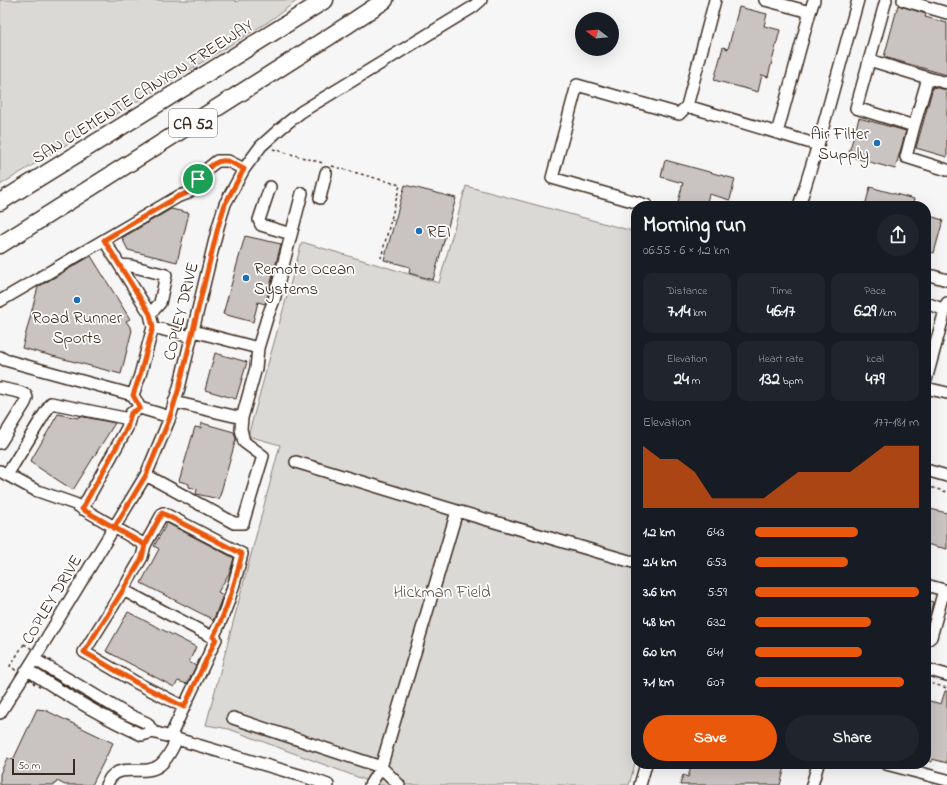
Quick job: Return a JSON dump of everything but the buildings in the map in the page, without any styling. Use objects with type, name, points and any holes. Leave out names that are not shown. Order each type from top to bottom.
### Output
[{"type":"highway","name":"SAN CLEMENTE CANYON FREEWAY","points":[[0,202],[325,0]]},
{"type":"highway","name":"CA 52","points":[[0,245],[385,0]]},
{"type":"street","name":"COPLEY DRIVE","points":[[0,713],[28,670],[146,475],[170,417],[179,388],[218,227],[225,204],[244,169],[265,143],[281,128],[302,112],[473,7],[481,0]]},
{"type":"street","points":[[632,201],[552,178],[577,85],[679,114],[687,106],[715,0]]},
{"type":"street","points":[[765,0],[784,2],[810,12]]},
{"type":"street","points":[[777,133],[814,0]]},
{"type":"street","points":[[800,201],[818,145],[858,0]]},
{"type":"street","points":[[886,0],[856,108],[914,126]]},
{"type":"street","points":[[903,0],[947,13]]},
{"type":"street","points":[[869,60],[947,83]]},
{"type":"street","points":[[928,78],[906,157],[947,170]]},
{"type":"street","points":[[687,106],[818,145]]},
{"type":"street","points":[[0,301],[179,196],[186,194],[194,188],[198,179],[207,169],[217,161],[228,161],[244,169]]},
{"type":"street","points":[[320,198],[326,173]]},
{"type":"street","points":[[270,187],[259,220],[261,224],[292,234]]},
{"type":"street","points":[[146,475],[234,523],[243,523],[263,456],[244,442],[241,429],[242,418],[256,368],[258,348],[266,318],[274,300],[302,193]]},
{"type":"street","points":[[104,240],[150,314],[153,327],[133,395]]},
{"type":"street","points":[[120,265],[131,266],[166,275],[160,303],[150,314]]},
{"type":"street","points":[[931,275],[947,280]]},
{"type":"street","points":[[931,304],[946,306],[931,353]]},
{"type":"street","points":[[153,327],[258,348]]},
{"type":"street","points":[[0,357],[5,360],[133,395],[140,408],[170,417]]},
{"type":"street","points":[[0,388],[19,392],[26,395],[27,398],[0,443]]},
{"type":"street","points":[[931,389],[947,393]]},
{"type":"street","points":[[174,402],[242,418]]},
{"type":"street","points":[[129,419],[51,403],[4,473],[35,490],[75,504],[145,545]]},
{"type":"street","points":[[82,509],[127,428],[131,413],[140,408]]},
{"type":"street","points":[[296,462],[631,562]]},
{"type":"street","points":[[931,471],[947,476]]},
{"type":"street","points":[[370,785],[381,767],[457,511]]},
{"type":"street","points":[[106,785],[111,777],[117,772],[128,770],[152,770],[161,764],[169,755],[184,707],[216,639],[215,633],[233,588],[242,554],[162,513],[145,545],[142,558],[84,652],[137,683],[184,707]]},
{"type":"street","points":[[931,586],[944,590],[931,637]]},
{"type":"street","points":[[123,590],[215,633]]},
{"type":"street","points":[[34,659],[125,713],[147,723],[153,732]]},
{"type":"street","points":[[28,670],[121,726],[142,735],[153,732],[306,777],[328,785]]},
{"type":"street","points":[[931,670],[947,675]]},
{"type":"street","points":[[233,718],[381,767],[399,785]]},
{"type":"street","points":[[640,785],[645,769]]},
{"type":"street","points":[[812,785],[817,769]]},
{"type":"street","points":[[905,769],[947,780]]},
{"type":"path","points":[[265,143],[276,150],[400,185],[381,258]]},
{"type":"path","points":[[931,487],[947,492]]},
{"type":"path","points":[[931,683],[947,688]]},
{"type":"green space","points":[[0,0],[235,0],[236,2],[240,0],[298,0],[268,22],[0,185]]},
{"type":"green space","name":"Hickman Field","points":[[466,186],[631,231],[631,769],[633,769],[629,785],[373,785],[368,781],[229,729],[206,725],[280,445],[248,436],[302,242],[439,283]]},
{"type":"place","name":"Air Filter Supply","points":[[877,143]]},
{"type":"place","name":"REI","points":[[419,231]]},
{"type":"place","name":"Remote Ocean Systems","points":[[246,278]]},
{"type":"place","name":"Road Runner Sports","points":[[77,300]]},
{"type":"route","points":[[198,179],[194,188],[186,194],[179,196],[104,240],[150,314],[153,327],[133,395],[140,408],[131,413],[127,428],[82,509],[114,528],[145,545],[162,513],[242,554],[233,588],[213,637],[216,639],[184,707],[137,683],[84,652],[142,558],[145,545],[114,528],[146,475],[169,420],[179,388],[218,227],[225,204],[244,169],[228,161],[217,161],[198,179]]}]
